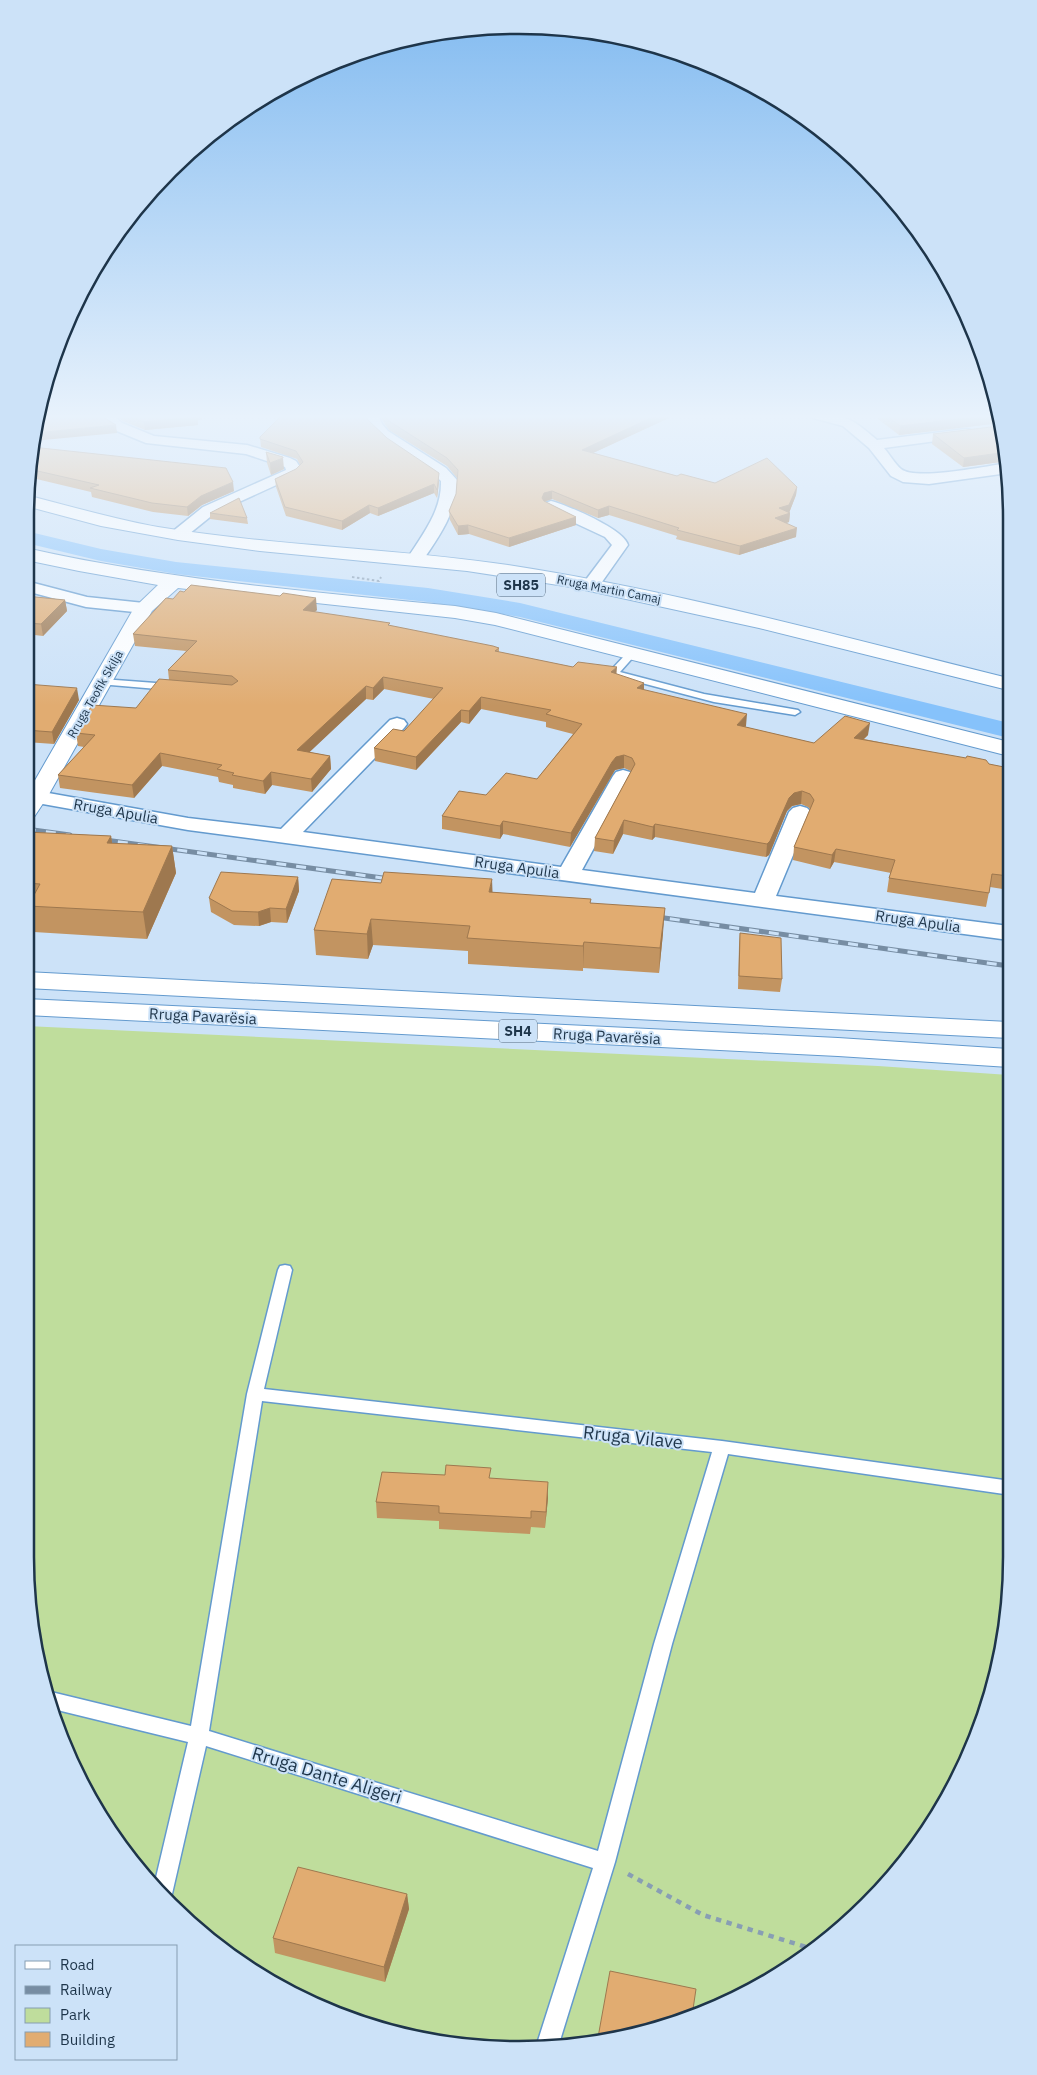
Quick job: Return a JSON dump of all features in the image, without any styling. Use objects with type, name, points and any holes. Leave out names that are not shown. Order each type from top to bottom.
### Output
[{"type":"main road","name":"Rruga Martin Camaj","points":[[68,512],[178,536],[414,558],[590,585],[668,601],[1003,683]]},
{"type":"main road","name":"Rruga Martin Camaj","points":[[34,517],[109,535],[176,547],[438,574],[541,589],[628,607],[1003,699]]},
{"type":"main road","points":[[34,556],[77,566],[173,582],[455,612],[496,619],[1003,747]]},
{"type":"main road","name":"Rruga Teofik Skilja","points":[[34,794],[144,608],[173,582]]},
{"type":"main road","name":"Rruga Pavarësia","points":[[34,980],[1003,1030]]},
{"type":"main road","name":"Rruga Pavarësia","points":[[34,1007],[838,1047],[1003,1058]]},
{"type":"street","points":[[178,536],[206,512]]},
{"type":"street","points":[[414,558],[442,512]]},
{"type":"street","points":[[564,512],[612,534],[620,541],[620,545],[590,585]]},
{"type":"street","points":[[34,588],[86,602],[144,608]]},
{"type":"street","points":[[287,836],[398,724]]},
{"type":"street","points":[[568,874],[623,776]]},
{"type":"street","name":"Rruga Apulia","points":[[34,802],[188,824],[1003,932]]},
{"type":"street","points":[[763,900],[800,812]]},
{"type":"lane","points":[[614,673],[631,654]]},
{"type":"lane","points":[[590,670],[658,682],[703,697],[768,706],[795,712]]},
{"type":"lane","points":[[102,682],[177,688]]},
{"type":"lane","points":[[164,1886],[199,1736],[255,1394],[285,1270]]},
{"type":"lane","name":"Rruga Vilave","points":[[255,1394],[722,1447],[1003,1487]]},
{"type":"lane","points":[[549,2040],[605,1862],[663,1644],[722,1447]]},
{"type":"lane","name":"Rruga Dante Aligeri","points":[[55,1700],[199,1736],[605,1862]]},
{"type":"path","points":[[605,1862],[703,1915],[806,1947]]},
{"type":"green space","points":[[34,1026],[878,1066],[1003,1075],[1003,1556],[999,1620],[987,1682],[978,1712],[953,1771],[922,1826],[883,1876],[861,1899],[838,1921],[788,1960],[733,1991],[704,2004],[674,2016],[613,2032],[582,2037],[518,2041],[455,2037],[424,2032],[363,2016],[333,2004],[304,1991],[249,1960],[199,1921],[176,1899],[154,1876],[115,1826],[84,1771],[59,1712],[50,1682],[38,1620],[34,1556]]},
{"type":"building","points":[[245,512],[247,518],[210,513]]},
{"type":"building","points":[[305,512],[357,512],[342,521]]},
{"type":"building","points":[[450,512],[566,512],[576,517],[509,538],[468,525],[458,526]]},
{"type":"building","points":[[628,512],[787,512],[790,513],[775,518],[797,528],[740,546],[677,530],[679,528]]},
{"type":"building","points":[[191,585],[280,596],[283,593],[316,598],[303,610],[390,623],[388,625],[493,646],[499,648],[495,651],[573,667],[578,662],[617,667],[611,672],[644,683],[637,688],[747,714],[737,725],[814,743],[845,716],[870,723],[854,738],[986,760],[989,764],[1003,767],[1003,875],[992,874],[989,893],[889,878],[895,860],[836,849],[832,855],[794,847],[814,800],[810,794],[802,791],[794,793],[789,798],[767,844],[655,824],[653,827],[624,820],[614,841],[595,838],[635,764],[632,758],[624,755],[616,757],[612,762],[571,833],[503,821],[500,826],[442,816],[459,791],[486,795],[506,773],[537,779],[582,724],[546,714],[551,710],[481,697],[469,711],[461,710],[416,757],[374,748],[393,729],[404,731],[443,688],[383,677],[373,688],[366,686],[297,750],[330,756],[311,779],[271,772],[263,781],[232,775],[234,773],[217,769],[222,765],[160,753],[132,785],[58,775],[95,735],[76,733],[92,705],[136,708],[159,679],[232,685],[238,681],[232,676],[168,670],[197,641],[133,634],[166,598],[173,599],[180,591],[184,592]]},
{"type":"building","points":[[34,597],[65,600],[41,624],[34,624]]},
{"type":"building","points":[[34,685],[77,688],[52,732],[34,731]]},
{"type":"building","points":[[34,832],[111,836],[107,843],[172,846],[143,912],[34,906],[34,895],[40,884],[34,884]]},
{"type":"building","points":[[221,872],[298,877],[286,909],[270,908],[258,912],[232,911],[209,898]]},
{"type":"building","points":[[384,872],[492,879],[489,892],[591,899],[590,903],[665,908],[660,948],[584,942],[583,946],[467,938],[470,926],[371,919],[367,934],[314,930],[332,879],[381,883]]},
{"type":"building","points":[[740,933],[781,938],[782,979],[739,976]]},
{"type":"building","points":[[446,1465],[491,1468],[489,1478],[548,1482],[546,1512],[531,1511],[531,1518],[439,1513],[439,1506],[376,1502],[382,1472],[445,1475]]},
{"type":"building","points":[[298,1867],[407,1894],[384,1967],[273,1938]]},
{"type":"building","points":[[610,1971],[696,1989],[693,2008],[644,2025],[599,2034]]},
{"type":"waterway","points":[[34,539],[101,555],[176,568],[428,595],[520,610],[1003,730]]},
{"type":"railway","points":[[34,830],[70,835]]},
{"type":"railway","points":[[98,839],[397,880]]},
{"type":"railway","points":[[650,916],[1003,965]]}]
